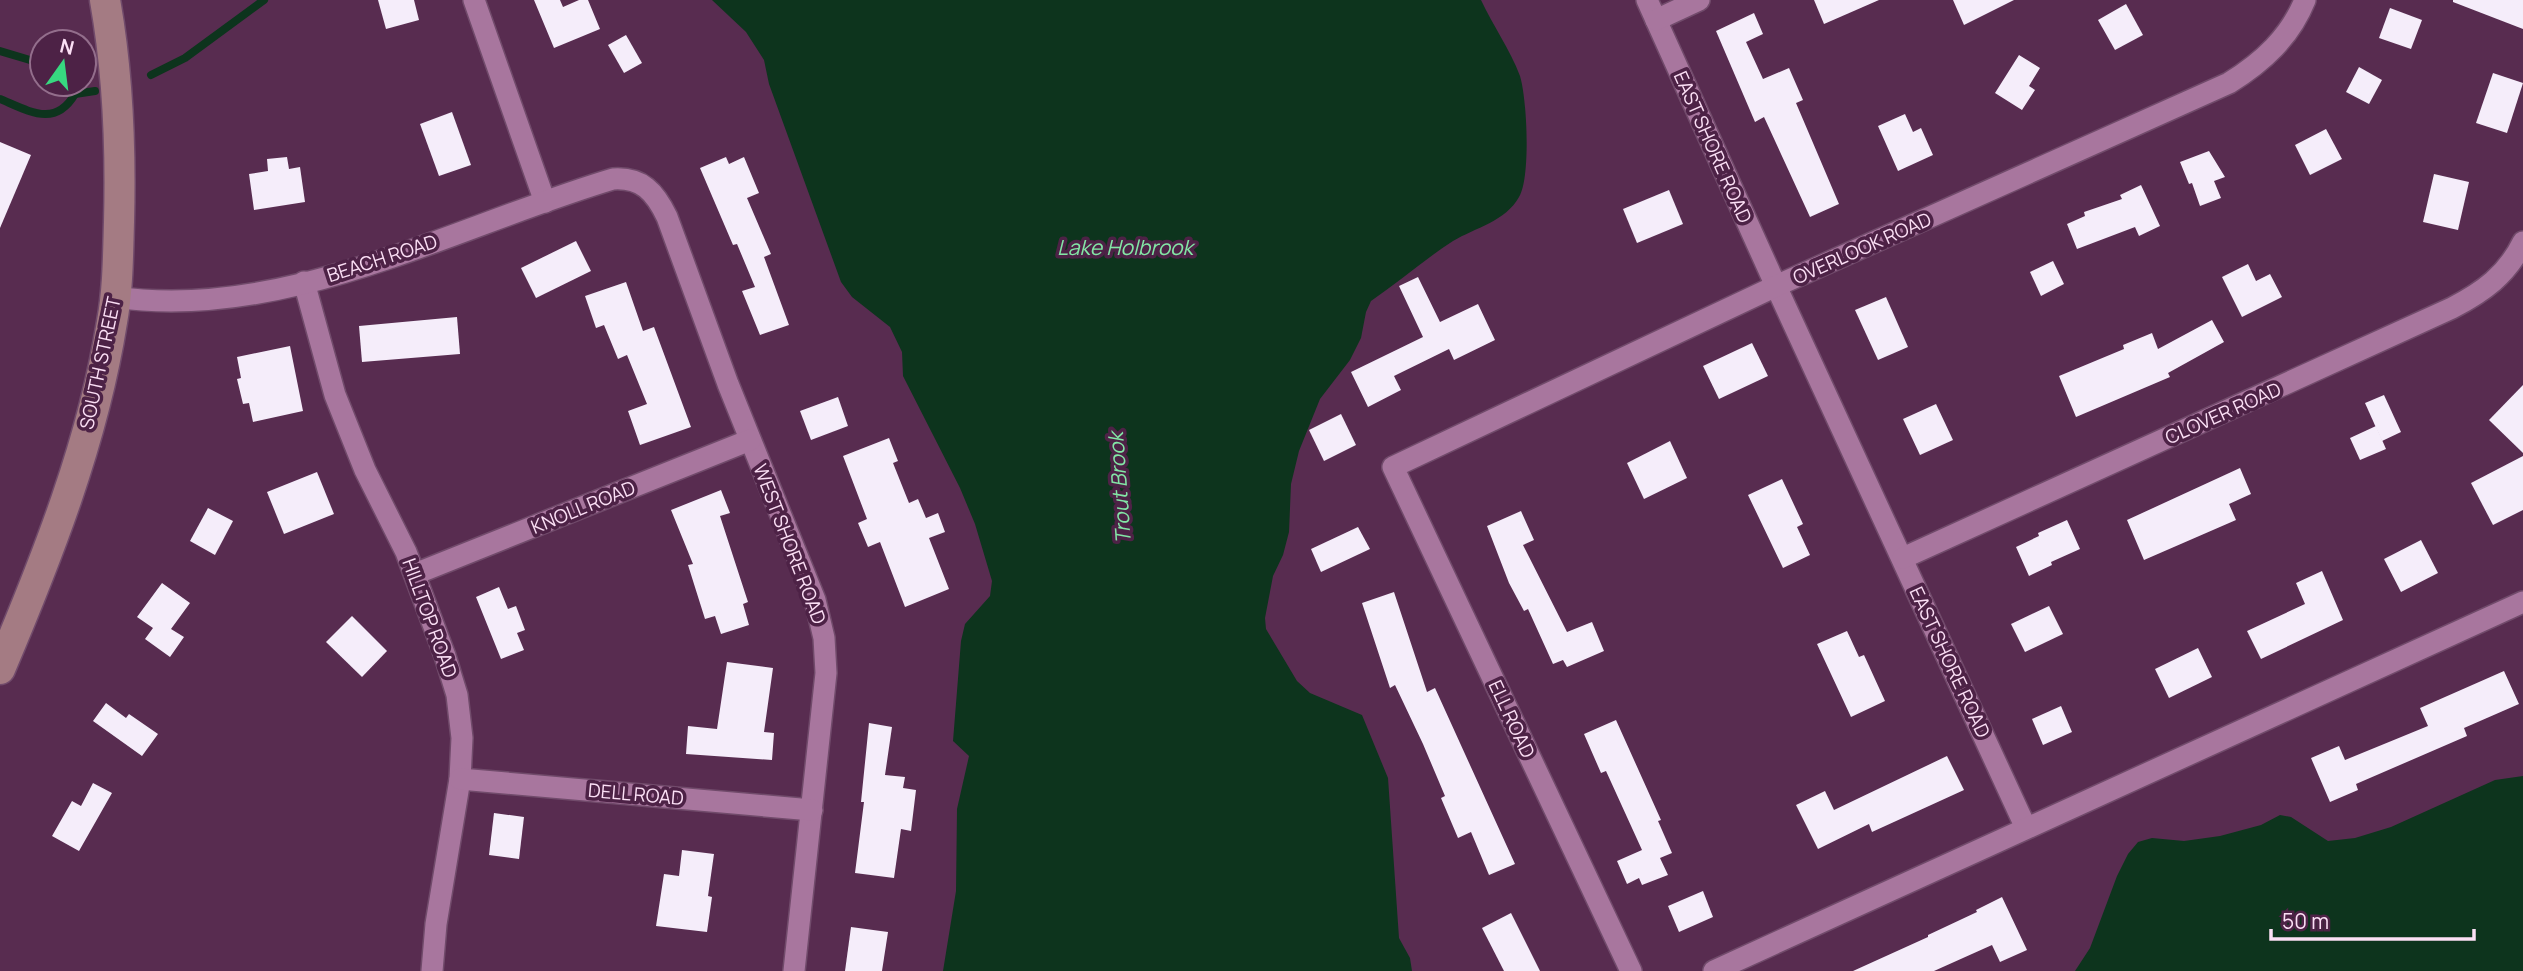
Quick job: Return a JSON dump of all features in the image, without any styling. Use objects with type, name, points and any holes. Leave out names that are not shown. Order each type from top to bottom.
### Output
[{"type":"main road","name":"SOUTH STREET","points":[[0,669],[45,556],[77,465],[101,375],[116,297],[119,132],[115,70],[104,0]]},
{"type":"street","points":[[474,0],[545,202]]},
{"type":"street","name":"EAST SHORE ROAD","points":[[1647,0],[2026,828]]},
{"type":"street","points":[[1656,20],[1699,0]]},
{"type":"street","name":"OVERLOOK ROAD","points":[[1393,467],[1776,286],[2229,83],[2258,64],[2276,46],[2292,25],[2305,0]]},
{"type":"street","name":"BEACH ROAD","points":[[116,297],[150,301],[203,300],[260,292],[401,253],[613,179],[624,178],[641,183]]},
{"type":"street","name":"WEST SHORE ROAD","points":[[641,183],[656,195],[667,217],[750,440],[815,600],[824,638],[826,673],[794,971]]},
{"type":"street","name":"CLOVER ROAD","points":[[1903,558],[2472,298],[2496,280],[2512,262],[2523,242]]},
{"type":"street","name":"HILLTOP ROAD","points":[[304,282],[335,395],[365,470],[415,574],[452,674],[457,695],[462,738],[460,779],[436,923],[432,971]]},
{"type":"street","name":"KNOLL ROAD","points":[[415,574],[750,440]]},
{"type":"street","name":"ELL ROAD","points":[[1393,467],[1631,971]]},
{"type":"street","points":[[1714,971],[2523,602]]},
{"type":"street","name":"DELL ROAD","points":[[460,779],[812,810]]},
{"type":"water","name":"Lake Holbrook","points":[[712,0],[1481,0],[1520,76],[1527,138],[1523,187],[1513,205],[1498,218],[1453,241],[1371,301],[1361,338],[1350,360],[1320,399],[1299,451],[1291,484],[1289,532],[1283,555],[1273,576],[1265,618],[1266,629],[1297,681],[1310,693],[1362,715],[1388,778],[1399,938],[1410,958],[1412,971],[943,971],[956,891],[957,809],[969,756],[953,741],[961,641],[965,624],[990,596],[992,581],[975,524],[960,488],[903,376],[902,352],[890,327],[852,297],[841,282],[769,84],[764,60],[746,32]]},
{"type":"water","points":[[2523,776],[2523,971],[2075,971],[2090,948],[2117,876],[2128,854],[2138,842],[2152,838],[2184,841],[2220,836],[2261,825],[2280,815],[2291,817],[2328,841],[2355,838],[2391,827],[2495,780]]},
{"type":"building","points":[[378,0],[414,0],[419,20],[386,29]]},
{"type":"building","points":[[534,0],[560,0],[563,7],[579,0],[588,0],[600,29],[554,48]]},
{"type":"building","points":[[1814,0],[1879,0],[1824,24]]},
{"type":"building","points":[[1953,0],[2014,0],[1964,25]]},
{"type":"building","points":[[2523,0],[2523,29],[2453,2]]},
{"type":"building","points":[[2126,4],[2143,35],[2115,50],[2098,20]]},
{"type":"building","points":[[2390,8],[2422,20],[2411,49],[2379,38]]},
{"type":"building","points":[[1754,13],[1763,34],[1746,42],[1763,79],[1789,68],[1803,100],[1796,103],[1839,204],[1810,217],[1764,117],[1755,122],[1716,31]]},
{"type":"building","points":[[626,35],[642,63],[624,73],[608,45]]},
{"type":"building","points":[[2019,55],[2040,68],[2029,86],[2035,90],[2022,110],[1995,93]]},
{"type":"building","points":[[2359,67],[2382,80],[2369,104],[2346,92]]},
{"type":"building","points":[[2493,73],[2523,83],[2507,133],[2476,123]]},
{"type":"building","points":[[452,112],[471,165],[439,176],[420,124]]},
{"type":"building","points":[[1905,114],[1913,132],[1921,128],[1933,155],[1898,171],[1878,126]]},
{"type":"building","points":[[2326,129],[2342,159],[2310,175],[2295,145]]},
{"type":"building","points":[[0,142],[31,155],[0,228]]},
{"type":"building","points":[[2209,151],[2225,177],[2214,181],[2221,198],[2200,206],[2192,183],[2189,184],[2180,162]]},
{"type":"building","points":[[287,157],[289,169],[300,167],[305,202],[254,210],[249,174],[268,171],[267,159]]},
{"type":"building","points":[[726,157],[729,164],[744,157],[759,193],[747,198],[771,254],[764,257],[789,325],[760,335],[742,291],[755,287],[737,244],[733,245],[700,168]]},
{"type":"building","points":[[2434,174],[2469,182],[2458,230],[2423,222]]},
{"type":"building","points":[[2141,185],[2160,226],[2139,236],[2135,227],[2077,249],[2067,224],[2085,216],[2084,212],[2122,199],[2120,195]]},
{"type":"building","points":[[1669,190],[1683,224],[1637,243],[1623,209]]},
{"type":"building","points":[[576,241],[591,271],[536,298],[521,268]]},
{"type":"building","points":[[2053,261],[2064,284],[2041,296],[2030,272]]},
{"type":"building","points":[[2248,264],[2256,281],[2270,274],[2282,297],[2242,317],[2222,277]]},
{"type":"building","points":[[1418,277],[1440,322],[1478,304],[1495,340],[1454,360],[1449,349],[1394,376],[1401,390],[1368,407],[1351,372],[1423,337],[1399,286]]},
{"type":"building","points":[[626,282],[643,331],[654,327],[691,427],[640,445],[628,411],[647,404],[627,355],[618,359],[604,325],[596,328],[585,296]]},
{"type":"building","points":[[1886,297],[1908,347],[1878,360],[1855,310]]},
{"type":"building","points":[[457,317],[460,354],[362,362],[359,326]]},
{"type":"building","points":[[2212,320],[2224,342],[2168,373],[2170,377],[2076,417],[2059,376],[2124,349],[2123,345],[2152,333],[2158,349]]},
{"type":"building","points":[[1752,343],[1768,376],[1719,399],[1703,366]]},
{"type":"building","points":[[290,346],[303,411],[253,422],[249,403],[243,404],[237,379],[241,378],[237,357]]},
{"type":"building","points":[[2523,385],[2523,453],[2489,420]]},
{"type":"building","points":[[2384,395],[2401,432],[2382,441],[2365,403]]},
{"type":"building","points":[[838,397],[848,426],[811,440],[800,411]]},
{"type":"building","points":[[1936,404],[1953,440],[1920,455],[1903,419]]},
{"type":"building","points":[[1341,414],[1356,445],[1324,461],[1309,430]]},
{"type":"building","points":[[2376,426],[2386,449],[2360,460],[2350,438]]},
{"type":"building","points":[[889,438],[898,461],[893,463],[909,503],[918,499],[926,518],[938,513],[945,532],[929,538],[949,589],[905,607],[880,542],[868,547],[858,523],[867,519],[843,456]]},
{"type":"building","points":[[1670,441],[1687,478],[1644,499],[1627,463]]},
{"type":"building","points":[[2523,456],[2523,510],[2493,525],[2471,483]]},
{"type":"building","points":[[2240,468],[2251,494],[2229,504],[2236,520],[2144,560],[2127,520]]},
{"type":"building","points":[[317,472],[334,514],[284,534],[267,492]]},
{"type":"building","points":[[1782,479],[1803,524],[1797,527],[1810,555],[1783,568],[1748,495]]},
{"type":"building","points":[[721,490],[730,513],[720,516],[748,602],[743,604],[749,625],[721,634],[715,616],[705,619],[688,565],[693,564],[671,510]]},
{"type":"building","points":[[208,508],[233,521],[215,555],[190,541]]},
{"type":"building","points":[[1521,511],[1534,540],[1523,545],[1567,632],[1592,622],[1604,651],[1567,667],[1563,660],[1553,664],[1528,609],[1524,611],[1509,583],[1487,526]]},
{"type":"building","points":[[2067,520],[2080,549],[2029,576],[2016,547]]},
{"type":"building","points":[[1358,527],[1370,549],[1321,572],[1311,549]]},
{"type":"building","points":[[2421,540],[2438,573],[2401,592],[2384,559]]},
{"type":"building","points":[[2322,571],[2343,620],[2261,659],[2247,631],[2305,604],[2296,583]]},
{"type":"building","points":[[162,583],[190,603],[171,629],[184,637],[170,657],[145,639],[153,628],[137,617]]},
{"type":"building","points":[[499,587],[508,609],[516,606],[525,630],[517,633],[524,650],[501,659],[476,597]]},
{"type":"building","points":[[1394,592],[1427,692],[1435,688],[1515,864],[1489,875],[1471,832],[1458,838],[1441,798],[1445,796],[1423,744],[1395,685],[1390,688],[1362,603]]},
{"type":"building","points":[[2049,606],[2063,634],[2025,652],[2011,624]]},
{"type":"building","points":[[352,616],[387,651],[362,677],[326,642]]},
{"type":"building","points":[[1847,631],[1859,657],[1864,655],[1885,701],[1851,717],[1817,644]]},
{"type":"building","points":[[2198,648],[2212,677],[2169,698],[2155,669]]},
{"type":"building","points":[[727,662],[773,668],[764,732],[774,733],[772,760],[686,754],[688,726],[717,729]]},
{"type":"building","points":[[2504,671],[2519,704],[2464,728],[2467,736],[2356,784],[2358,790],[2330,802],[2311,758],[2339,746],[2345,760],[2428,726],[2420,708]]},
{"type":"building","points":[[106,703],[126,718],[129,714],[158,734],[142,756],[93,721]]},
{"type":"building","points":[[2061,706],[2072,732],[2043,745],[2032,719]]},
{"type":"building","points":[[1616,720],[1661,820],[1658,821],[1672,853],[1660,858],[1668,875],[1642,885],[1639,878],[1627,884],[1617,861],[1642,850],[1606,771],[1601,773],[1584,734]]},
{"type":"building","points":[[869,723],[892,727],[885,775],[905,777],[903,788],[916,790],[911,831],[901,829],[894,878],[855,873],[864,802],[861,802]]},
{"type":"building","points":[[1947,756],[1964,790],[1872,832],[1869,824],[1818,849],[1796,805],[1825,791],[1834,810]]},
{"type":"building","points":[[93,783],[112,793],[79,851],[52,836],[72,801],[81,806]]},
{"type":"building","points":[[494,813],[524,817],[519,859],[489,855]]},
{"type":"building","points":[[682,850],[714,854],[708,896],[712,897],[707,932],[656,926],[664,874],[679,876]]},
{"type":"building","points":[[1703,891],[1713,917],[1679,932],[1668,906]]},
{"type":"building","points":[[2002,897],[2027,950],[2000,962],[1992,945],[1934,971],[1853,971],[1928,937]]},
{"type":"building","points":[[1511,913],[1540,971],[1504,971],[1482,928]]},
{"type":"building","points":[[851,927],[888,932],[882,971],[845,971]]},
{"type":"waterway","points":[[151,75],[185,58],[264,0]]},
{"type":"waterway","points":[[0,51],[28,59]]},
{"type":"waterway","points":[[0,99],[31,112],[50,114],[59,111],[72,98]]},
{"type":"water label","name":"Trout Brook","points":[[1120,488]]}]
